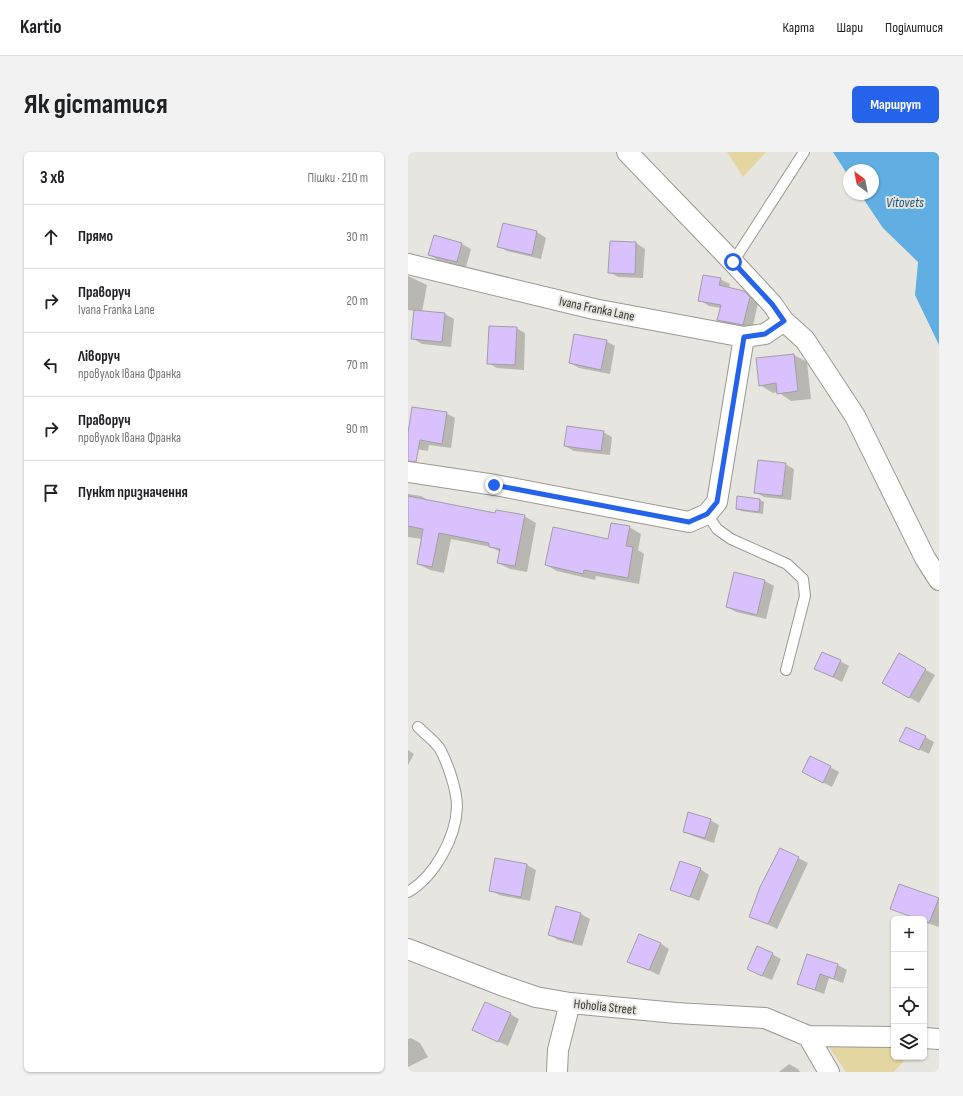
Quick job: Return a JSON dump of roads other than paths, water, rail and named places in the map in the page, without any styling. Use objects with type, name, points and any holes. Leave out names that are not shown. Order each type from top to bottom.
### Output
[{"type":"street","points":[[627,152],[733,262],[772,304],[784,321],[805,340],[855,416],[925,558],[939,580]]},
{"type":"street","name":"Ivana Franka Lane","points":[[408,264],[594,308],[744,337],[765,334],[784,321]]},
{"type":"street","points":[[408,472],[494,485],[689,522],[707,514],[717,502],[744,337]]},
{"type":"street","name":"Hoholia Street","points":[[408,949],[501,986],[536,997],[570,1003],[676,1013],[765,1018],[808,1036],[891,1037]]},
{"type":"street","points":[[557,1072],[558,1050],[570,1003]]},
{"type":"street","points":[[808,1036],[829,1072]]},
{"type":"street","points":[[927,1038],[939,1039]]},
{"type":"lane","points":[[733,262],[804,152]]},
{"type":"lane","points":[[707,514],[716,529],[731,539],[787,564],[803,579],[805,596],[786,670]]},
{"type":"lane","points":[[408,892],[418,886],[436,864],[450,840],[457,807],[451,776],[439,748],[418,727]]},
{"type":"water","name":"Vitovets","points":[[833,152],[939,152],[939,345],[915,295],[918,262],[883,228],[864,200],[879,200],[879,164],[843,164],[843,168]]}]
